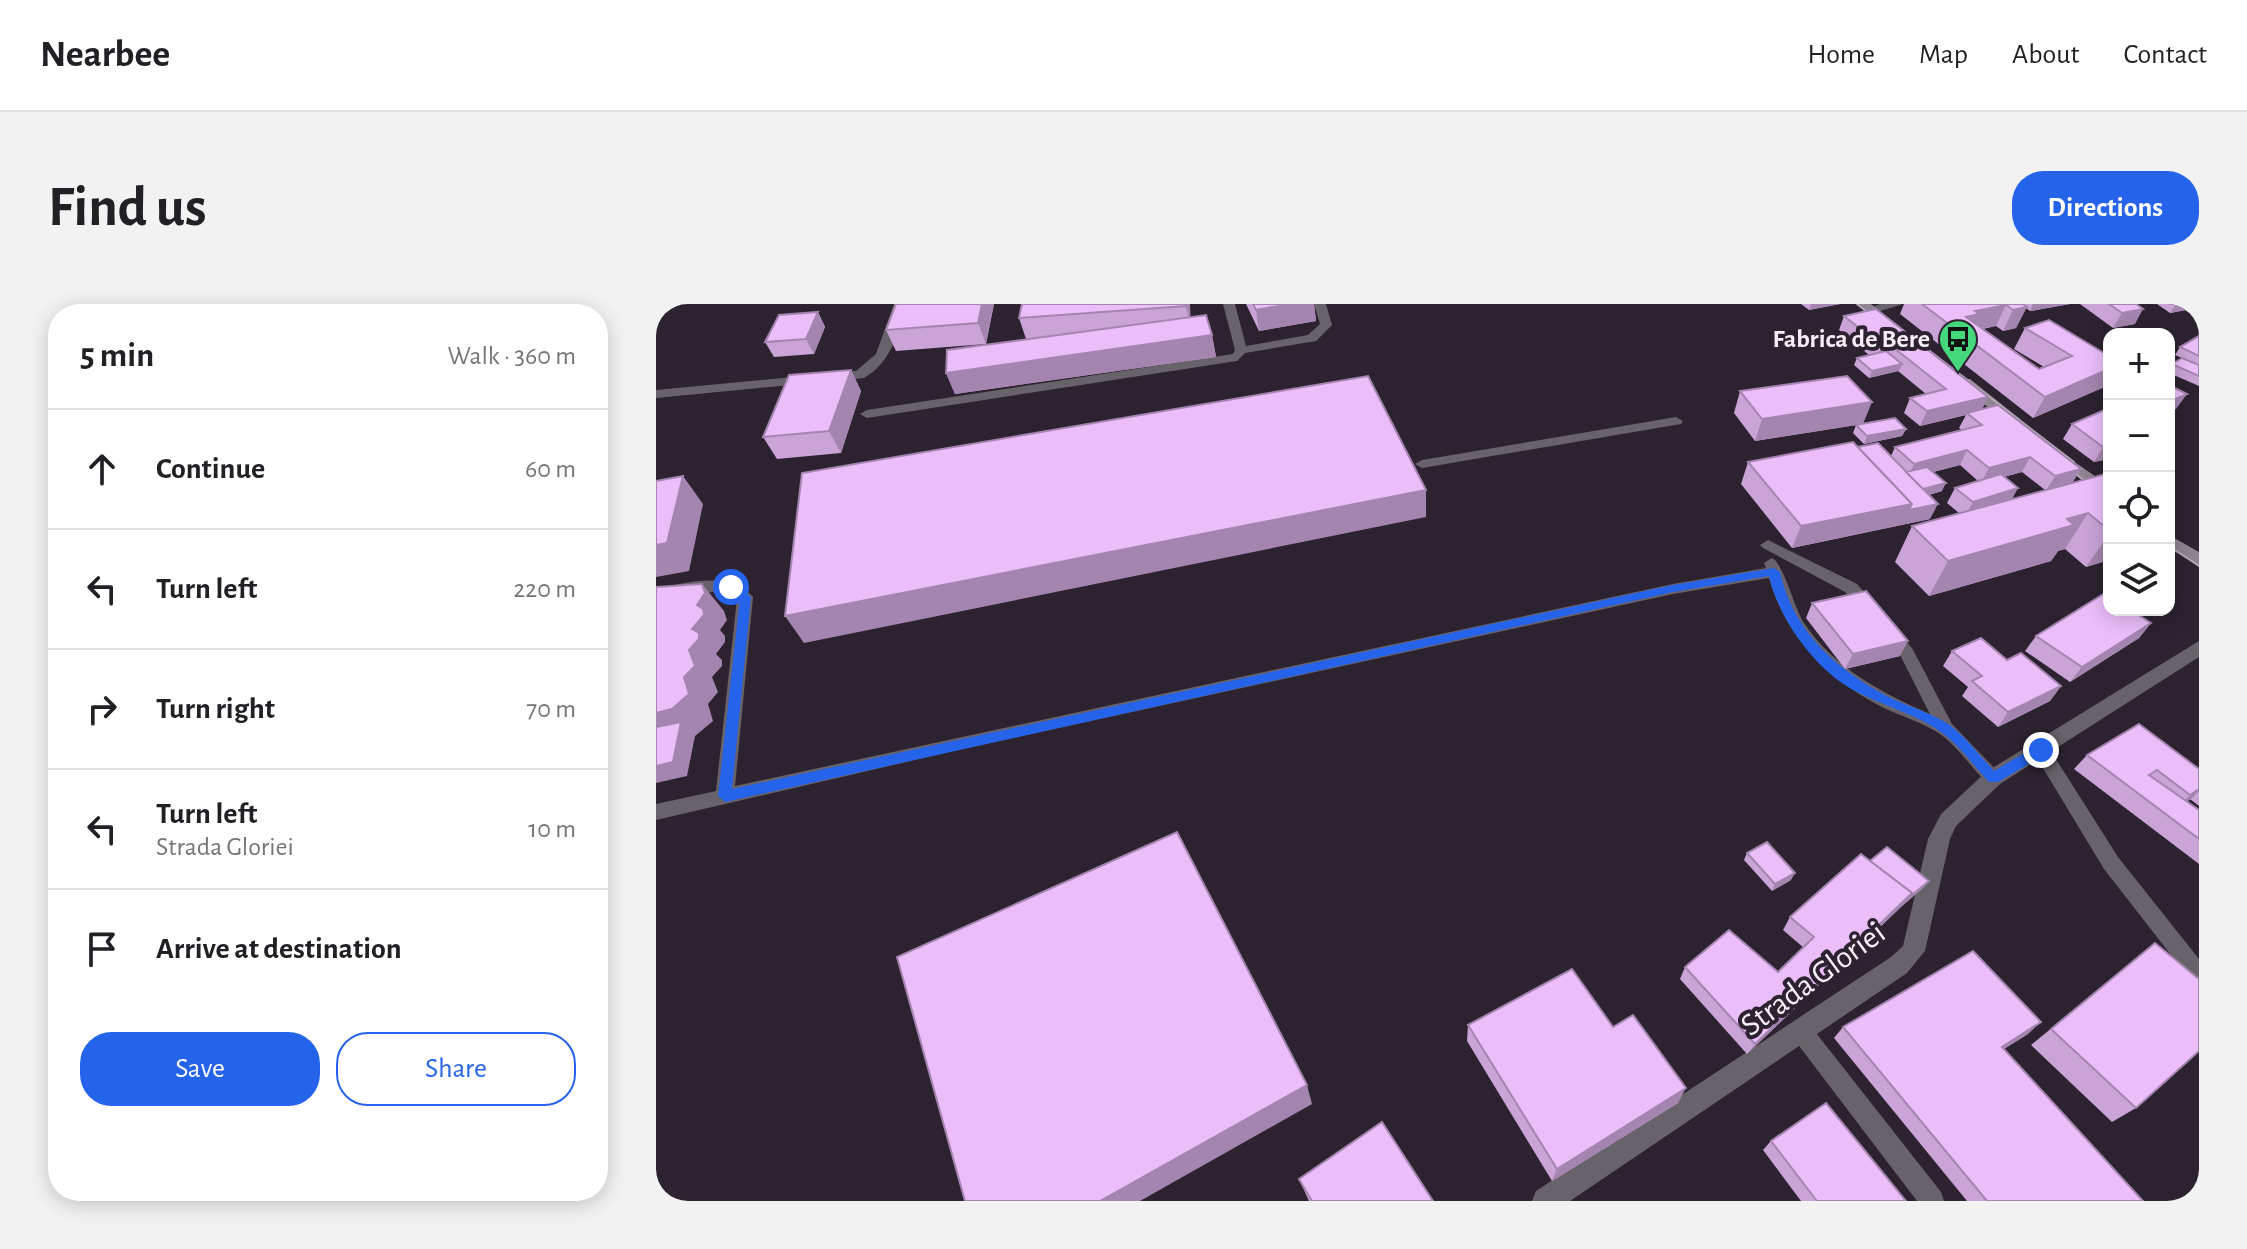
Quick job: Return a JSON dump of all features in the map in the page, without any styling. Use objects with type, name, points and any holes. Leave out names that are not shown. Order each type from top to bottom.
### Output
[{"type":"street","points":[[656,394],[841,379],[866,372],[877,364],[900,304]]},
{"type":"street","points":[[1867,307],[1897,304]]},
{"type":"street","points":[[1867,307],[1906,337]]},
{"type":"street","points":[[1953,374],[2024,429]]},
{"type":"street","points":[[2048,447],[2103,489]]},
{"type":"street","points":[[2175,544],[2199,560]]},
{"type":"street","name":"Strada Gloriei","points":[[1546,1201],[1899,965],[1913,951],[1944,825],[1993,778],[2199,648]]},
{"type":"lane","points":[[867,414],[1237,357],[1241,350],[1229,304]]},
{"type":"lane","points":[[1241,350],[1312,338],[1326,325],[1320,304]]},
{"type":"lane","points":[[1422,464],[1676,421]]},
{"type":"lane","points":[[1946,729],[1857,687],[1830,666],[1792,620],[1779,595],[1768,545],[1851,588],[1906,652],[1946,729],[1993,778]]},
{"type":"lane","points":[[656,812],[1657,592],[1774,572]]},
{"type":"lane","points":[[656,594],[709,585],[731,587],[745,597],[725,796]]},
{"type":"lane","points":[[2041,750],[2111,863],[2199,975]]},
{"type":"lane","points":[[1801,1031],[1932,1201]]},
{"type":"building","points":[[896,304],[982,304],[978,323],[886,330]]},
{"type":"building","points":[[1022,304],[1186,304],[1186,306],[1019,318]]},
{"type":"building","points":[[1253,304],[1289,304],[1256,310]]},
{"type":"building","points":[[1922,304],[2023,304],[2027,307],[2013,310],[2006,305],[1975,311],[1979,314],[1966,317],[2039,369],[2072,356],[2025,328],[2049,320],[2103,352],[2103,372],[2045,397]]},
{"type":"building","points":[[2109,304],[2136,304],[2143,309],[2122,313]]},
{"type":"building","points":[[1876,309],[1988,397],[1927,411],[1910,398],[1946,389],[1889,344],[1882,346],[1844,316]]},
{"type":"building","points":[[818,312],[806,339],[765,342],[779,315]]},
{"type":"building","points":[[1206,315],[1212,335],[946,373],[947,350]]},
{"type":"building","points":[[2199,336],[2199,356],[2180,347]]},
{"type":"building","points":[[1886,351],[1902,364],[1872,371],[1857,358]]},
{"type":"building","points":[[2182,358],[2199,365],[2199,376],[2175,365]]},
{"type":"building","points":[[851,370],[829,431],[763,437],[789,375]]},
{"type":"building","points":[[1368,376],[1426,490],[785,616],[802,473]]},
{"type":"building","points":[[1847,376],[1872,402],[1762,419],[1740,391]]},
{"type":"building","points":[[2175,388],[2187,394],[2175,399]]},
{"type":"building","points":[[1998,405],[2081,469],[2055,476],[2030,457],[1989,468],[1967,450],[1914,464],[1895,447],[1982,425],[1967,413]]},
{"type":"building","points":[[2103,411],[2103,447],[2072,424]]},
{"type":"building","points":[[1895,418],[1906,429],[1867,436],[1856,425]]},
{"type":"building","points":[[1853,442],[1912,504],[1801,526],[1748,462]]},
{"type":"building","points":[[1878,443],[1938,504],[1909,510],[1912,504],[1858,447]]},
{"type":"building","points":[[1927,467],[1946,483],[1923,489],[1906,472]]},
{"type":"building","points":[[2001,474],[2018,488],[1973,502],[1955,488]]},
{"type":"building","points":[[2103,475],[2103,525],[2088,513],[2067,519],[2074,525],[1948,561],[1912,526]]},
{"type":"building","points":[[683,476],[667,543],[656,545],[656,481]]},
{"type":"building","points":[[702,584],[705,593],[697,605],[703,609],[704,615],[692,629],[699,633],[699,639],[689,650],[695,666],[684,677],[689,694],[672,709],[656,713],[656,587]]},
{"type":"building","points":[[1866,591],[1908,641],[1853,654],[1812,603]]},
{"type":"building","points":[[2103,594],[2103,616],[2140,616],[2151,623],[2082,667],[2036,636]]},
{"type":"building","points":[[1981,638],[2007,660],[2021,653],[2061,686],[2008,712],[1972,681],[1982,676],[1952,651]]},
{"type":"building","points":[[681,722],[673,762],[656,766],[656,727]]},
{"type":"building","points":[[2139,724],[2199,769],[2199,789],[2190,795],[2157,770],[2149,775],[2199,810],[2199,839],[2087,755]]},
{"type":"building","points":[[1177,832],[1307,1085],[1100,1201],[965,1201],[897,957]]},
{"type":"building","points":[[1767,842],[1795,873],[1775,884],[1747,853]]},
{"type":"building","points":[[1887,847],[1929,881],[1907,899],[1912,893],[1870,861]]},
{"type":"building","points":[[1861,854],[1912,893],[1755,1044],[1685,967],[1729,930],[1778,972],[1814,937],[1790,917]]},
{"type":"building","points":[[2155,943],[2199,979],[2199,1051],[2136,1108],[2051,1029]]},
{"type":"building","points":[[1973,951],[2041,1022],[2002,1047],[2143,1201],[1987,1201],[1843,1027]]},
{"type":"building","points":[[1572,969],[1613,1027],[1633,1015],[1686,1088],[1557,1169],[1468,1025]]},
{"type":"building","points":[[1826,1103],[1906,1201],[1817,1201],[1771,1141]]},
{"type":"building","points":[[1382,1122],[1433,1201],[1312,1201],[1299,1179]]},
{"type":"tram line","points":[[1857,304],[1882,324]]},
{"type":"tram line","points":[[1887,318],[2074,462]]},
{"type":"tram line","points":[[2059,461],[2103,495]]},
{"type":"tram line","points":[[2175,550],[2199,566]]},
{"type":"place","name":"Fabrica de Bere","points":[[1958,373]]},
{"type":"route","points":[[731,587],[745,597],[725,796],[1673,589],[1774,572],[1779,595],[1792,620],[1830,666],[1857,687],[1946,729],[1993,778],[2041,750]]}]
